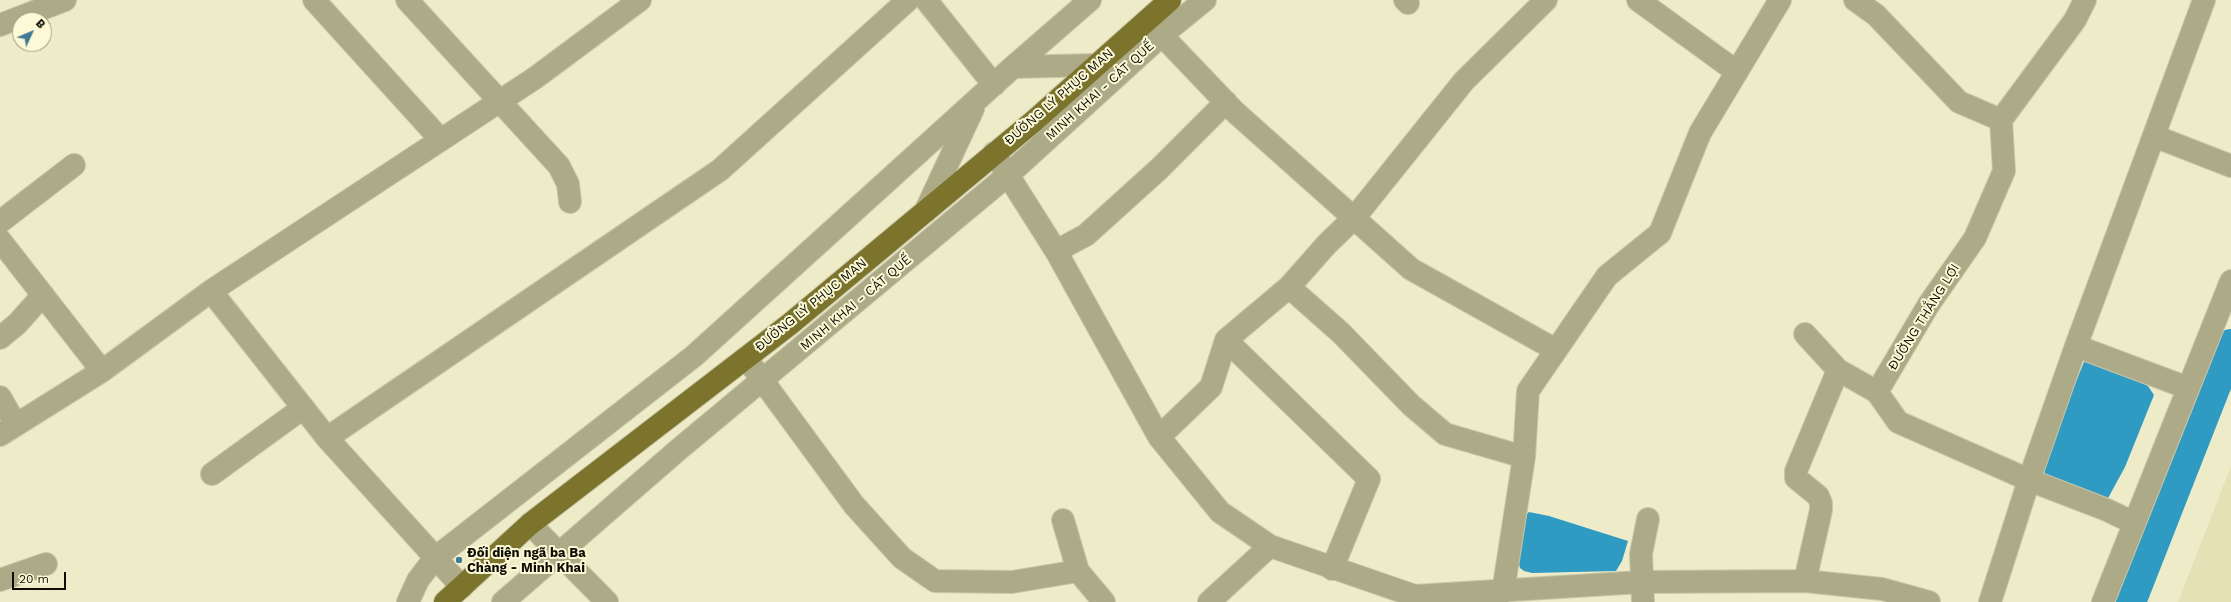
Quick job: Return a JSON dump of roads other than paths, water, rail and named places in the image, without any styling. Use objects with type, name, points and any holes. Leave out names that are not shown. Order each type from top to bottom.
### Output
[{"type":"main road","name":"ĐƯỜNG LÝ PHỤC MAN","points":[[445,602],[530,524],[790,324],[925,212],[1096,65],[1154,27],[1170,0]]},
{"type":"street","points":[[0,25],[65,0]]},
{"type":"street","points":[[314,0],[441,140]]},
{"type":"street","points":[[407,0],[559,166],[568,184],[570,202]]},
{"type":"street","points":[[0,397],[8,430],[102,371],[211,291],[535,78],[640,0]]},
{"type":"street","points":[[327,438],[720,170],[908,0]]},
{"type":"street","points":[[926,0],[986,92]]},
{"type":"street","points":[[408,602],[418,580],[435,558],[694,356],[1013,67],[1090,0]]},
{"type":"street","name":"MINH KHAI - CÁT QUẾ","points":[[503,602],[558,552],[1008,175],[1154,27],[1205,0]]},
{"type":"street","points":[[1159,437],[1212,387],[1226,340],[1289,287],[1327,244],[1355,217],[1464,81],[1546,0]]},
{"type":"street","points":[[1638,0],[1737,72]]},
{"type":"street","points":[[1503,592],[1524,457],[1528,391],[1607,276],[1660,233],[1700,133],[1780,0]]},
{"type":"street","points":[[1855,0],[1876,15],[1959,102],[2001,120],[2075,20],[2085,0]]},
{"type":"street","points":[[1990,602],[2029,480],[2076,346],[2204,0]]},
{"type":"street","points":[[1154,27],[1226,102],[1411,269],[1556,350]]},
{"type":"street","points":[[1013,67],[1096,65]]},
{"type":"street","points":[[925,212],[986,92]]},
{"type":"street","points":[[1056,251],[1086,236],[1159,170],[1226,102]]},
{"type":"street","name":"ĐƯỜNG THẮNG LỢI","points":[[1877,392],[1929,304],[1975,238],[2004,171],[2001,120]]},
{"type":"street","points":[[2154,136],[2231,166]]},
{"type":"street","points":[[994,153],[1056,251],[1159,437],[1220,512],[1270,546],[1332,569],[1416,596],[1503,592],[1642,592],[1805,581],[1882,589],[1929,602]]},
{"type":"street","points":[[0,222],[74,165]]},
{"type":"street","points":[[0,240],[102,371]]},
{"type":"street","points":[[2103,602],[2231,281]]},
{"type":"street","points":[[1289,287],[1341,333],[1411,405],[1445,434],[1524,457]]},
{"type":"street","points":[[211,291],[327,438],[462,587]]},
{"type":"street","points":[[0,338],[16,324],[43,295]]},
{"type":"street","points":[[1805,334],[1838,370],[1877,392],[1898,422],[2029,480],[2107,510],[2134,523]]},
{"type":"street","points":[[1226,340],[1369,479],[1332,569]]},
{"type":"street","points":[[2076,346],[2188,388]]},
{"type":"street","points":[[746,358],[854,505],[902,558],[935,581],[1012,582],[1078,571]]},
{"type":"street","points":[[1805,581],[1821,510],[1821,503],[1818,496],[1796,478],[1796,471],[1838,370]]},
{"type":"street","points":[[212,474],[303,408]]},
{"type":"street","points":[[1642,592],[1641,554],[1648,519]]},
{"type":"street","points":[[1063,520],[1078,571],[1104,602]]},
{"type":"street","points":[[530,524],[607,602]]},
{"type":"street","points":[[1209,602],[1270,546]]},
{"type":"street","points":[[0,580],[46,564]]},
{"type":"water","points":[[2088,360],[2137,380],[2148,386],[2154,395],[2125,467],[2107,500],[2045,474],[2041,466],[2084,362]]},
{"type":"water","points":[[1529,512],[1549,516],[1628,541],[1622,561],[1616,571],[1532,573],[1524,571],[1520,568],[1518,561],[1523,517]]},
{"type":"waterway","points":[[2130,602],[2231,345]]},
{"type":"place","name":"Đối diện ngã ba Ba Chàng - Minh Khai","points":[[459,560]]}]
